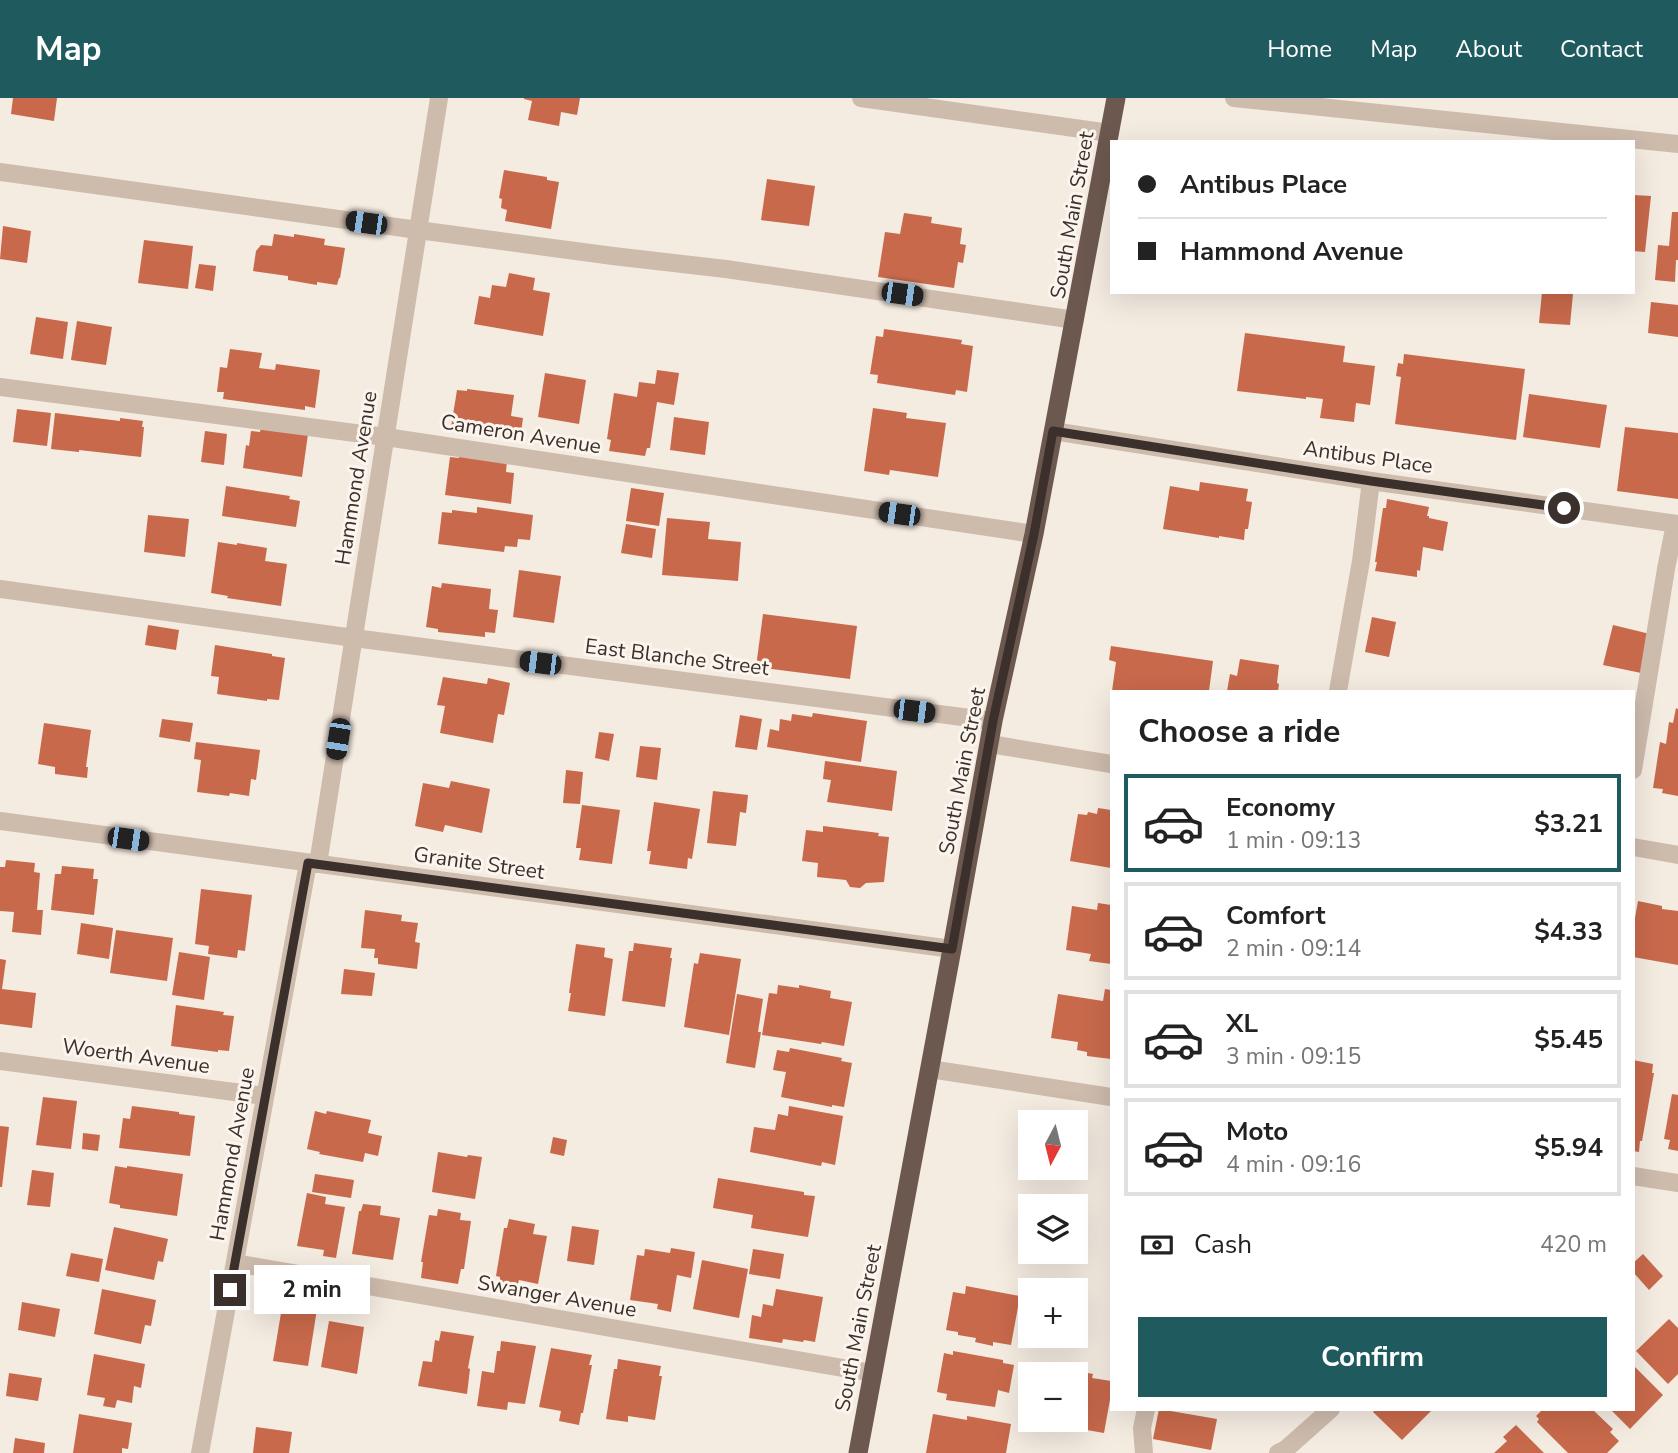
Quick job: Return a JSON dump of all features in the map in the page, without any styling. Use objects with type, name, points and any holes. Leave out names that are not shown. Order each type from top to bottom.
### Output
[{"type":"highway","name":"South Main Street","points":[[858,1453],[993,721],[1034,534],[1116,98]]},
{"type":"street","name":"Hammond Avenue","points":[[201,1453],[265,1096],[313,864],[354,638],[439,98]]},
{"type":"street","points":[[861,98],[1110,133]]},
{"type":"street","points":[[1234,98],[1678,144]]},
{"type":"street","points":[[0,172],[418,230],[726,268],[1075,320]]},
{"type":"street","name":"Cameron Avenue","points":[[0,387],[386,437],[1034,534]]},
{"type":"street","name":"Antibus Place","points":[[1053,431],[1371,481],[1676,524]]},
{"type":"street","points":[[1338,690],[1361,561],[1371,481]]},
{"type":"street","points":[[1635,759],[1676,524]]},
{"type":"street","name":"East Blanche Street","points":[[0,589],[993,721]]},
{"type":"street","points":[[990,744],[1110,764]]},
{"type":"street","name":"Granite Street","points":[[0,821],[952,949]]},
{"type":"street","points":[[1635,847],[1678,855]]},
{"type":"street","name":"Woerth Avenue","points":[[0,1061],[265,1096]]},
{"type":"street","points":[[930,1069],[1110,1097]]},
{"type":"street","points":[[1635,1176],[1678,1183]]},
{"type":"street","name":"Swanger Avenue","points":[[235,1263],[872,1374]]},
{"type":"street","points":[[1143,1453],[1142,1428],[1146,1411]]},
{"type":"street","points":[[1278,1453],[1329,1411]]},
{"type":"building","points":[[13,98],[57,98],[54,121],[11,114]]},
{"type":"building","points":[[524,98],[580,98],[577,115],[561,112],[559,126],[528,120],[532,101]]},
{"type":"building","points":[[504,170],[547,177],[547,180],[559,182],[551,229],[505,221],[507,210],[501,208],[502,199],[499,198]]},
{"type":"building","points":[[767,179],[815,186],[809,226],[761,220]]},
{"type":"building","points":[[1635,195],[1651,196],[1645,252],[1635,251]]},
{"type":"building","points":[[1672,212],[1678,212],[1675,282],[1655,280],[1658,245],[1669,246]]},
{"type":"building","points":[[904,213],[932,217],[931,223],[962,228],[960,244],[966,245],[963,263],[958,262],[954,288],[878,277],[885,232],[900,234]]},
{"type":"building","points":[[3,226],[31,231],[27,263],[0,259]]},
{"type":"building","points":[[274,234],[325,239],[324,245],[345,248],[337,285],[317,282],[317,285],[288,280],[288,276],[253,271],[256,251],[261,245],[272,246]]},
{"type":"building","points":[[144,240],[193,246],[188,289],[138,283]]},
{"type":"building","points":[[199,264],[216,266],[213,291],[195,288]]},
{"type":"building","points":[[509,273],[535,278],[533,290],[550,293],[543,336],[474,324],[479,296],[490,298],[492,285],[506,287]]},
{"type":"building","points":[[1542,294],[1573,294],[1570,325],[1539,323]]},
{"type":"building","points":[[1651,302],[1678,305],[1678,337],[1648,333]]},
{"type":"building","points":[[36,317],[68,322],[63,359],[30,354]]},
{"type":"building","points":[[77,321],[112,327],[106,365],[71,360]]},
{"type":"building","points":[[884,329],[962,340],[961,344],[973,346],[967,392],[956,390],[955,395],[877,383],[878,375],[870,374],[876,336],[883,337]]},
{"type":"building","points":[[1245,333],[1345,346],[1343,362],[1375,366],[1370,405],[1356,403],[1354,422],[1320,418],[1323,399],[1237,391]]},
{"type":"building","points":[[230,349],[262,353],[259,368],[275,370],[276,364],[320,370],[315,408],[305,406],[305,410],[223,399],[224,392],[217,392],[220,367],[227,368]]},
{"type":"building","points":[[1404,354],[1525,369],[1516,440],[1395,424],[1401,377],[1396,376],[1398,363],[1403,364]]},
{"type":"building","points":[[657,370],[679,373],[674,405],[657,402],[650,448],[647,448],[645,456],[609,451],[611,440],[607,439],[614,393],[637,397],[639,382],[655,384]]},
{"type":"building","points":[[545,373],[586,380],[579,424],[538,417]]},
{"type":"building","points":[[457,390],[514,395],[511,416],[523,418],[520,440],[461,432],[462,429],[451,427]]},
{"type":"building","points":[[1529,394],[1607,405],[1600,448],[1523,437]]},
{"type":"building","points":[[873,408],[907,413],[906,418],[946,423],[938,477],[890,470],[889,475],[864,471]]},
{"type":"building","points":[[17,409],[51,413],[47,446],[13,442]]},
{"type":"building","points":[[55,413],[143,421],[141,457],[51,449]]},
{"type":"building","points":[[674,417],[709,422],[705,455],[670,450]]},
{"type":"building","points":[[261,427],[308,434],[302,477],[243,468],[251,431],[260,432]]},
{"type":"building","points":[[1625,427],[1678,433],[1678,499],[1617,491]]},
{"type":"building","points":[[205,431],[227,434],[224,465],[201,462]]},
{"type":"building","points":[[460,454],[507,460],[506,472],[514,473],[511,504],[445,495],[450,457],[459,458]]},
{"type":"building","points":[[1200,482],[1248,489],[1246,501],[1252,502],[1244,540],[1163,529],[1170,486],[1199,491]]},
{"type":"building","points":[[226,486],[290,496],[289,499],[300,501],[296,527],[222,516]]},
{"type":"building","points":[[631,488],[664,493],[659,526],[626,521]]},
{"type":"building","points":[[1387,499],[1429,507],[1429,518],[1448,522],[1443,551],[1423,547],[1417,577],[1375,571],[1383,508],[1386,508]]},
{"type":"building","points":[[477,507],[533,515],[530,540],[518,539],[517,547],[505,546],[504,552],[438,544],[442,512],[452,513],[452,510],[477,513]]},
{"type":"building","points":[[148,515],[189,519],[185,557],[144,552]]},
{"type":"building","points":[[667,518],[710,522],[708,539],[741,542],[738,581],[662,575]]},
{"type":"building","points":[[626,524],[656,529],[652,558],[621,553]]},
{"type":"building","points":[[218,542],[267,548],[265,561],[287,564],[281,606],[211,593]]},
{"type":"building","points":[[519,570],[561,576],[554,623],[513,617]]},
{"type":"building","points":[[442,583],[491,589],[489,609],[498,610],[495,633],[485,632],[485,637],[438,632],[438,629],[426,627],[432,586],[441,588]]},
{"type":"building","points":[[763,614],[857,626],[850,679],[756,667]]},
{"type":"building","points":[[1372,617],[1396,622],[1389,657],[1365,652]]},
{"type":"building","points":[[148,625],[179,630],[176,650],[145,645]]},
{"type":"building","points":[[1613,625],[1650,634],[1641,673],[1603,665]]},
{"type":"building","points":[[215,645],[285,658],[279,700],[267,701],[217,694],[219,677],[211,676]]},
{"type":"building","points":[[1111,646],[1213,661],[1209,690],[1112,690],[1116,662],[1109,660]]},
{"type":"building","points":[[1240,659],[1279,665],[1278,690],[1227,690],[1230,674],[1237,676]]},
{"type":"building","points":[[443,677],[487,684],[488,678],[510,683],[504,715],[498,714],[493,743],[440,733],[445,706],[437,705]]},
{"type":"building","points":[[1676,708],[1678,796],[1653,788],[1660,742],[1666,744],[1669,722],[1673,723]]},
{"type":"building","points":[[813,713],[867,721],[861,762],[767,747],[770,729],[779,731],[780,719],[791,721],[792,714],[812,717]]},
{"type":"building","points":[[740,715],[762,719],[757,750],[735,747]]},
{"type":"building","points":[[162,719],[193,723],[190,742],[159,737]]},
{"type":"building","points":[[44,723],[91,730],[87,778],[55,774],[55,767],[38,764]]},
{"type":"building","points":[[599,732],[614,734],[609,761],[595,758]]},
{"type":"building","points":[[196,742],[260,750],[256,780],[251,779],[249,796],[197,792],[201,760],[194,759]]},
{"type":"building","points":[[640,746],[661,748],[657,780],[636,777]]},
{"type":"building","points":[[825,761],[897,771],[892,811],[827,802],[831,780],[823,779]]},
{"type":"building","points":[[566,770],[583,772],[580,804],[563,803]]},
{"type":"building","points":[[451,781],[490,789],[482,833],[445,825],[443,832],[415,826],[423,783],[449,788]]},
{"type":"building","points":[[713,791],[748,795],[746,813],[740,812],[736,846],[707,843]]},
{"type":"building","points":[[654,802],[700,809],[692,859],[688,858],[687,869],[649,864],[651,851],[647,851]]},
{"type":"building","points":[[582,805],[620,810],[612,864],[579,860],[581,848],[576,848]]},
{"type":"building","points":[[1098,808],[1110,810],[1110,868],[1070,861],[1078,814],[1097,814]]},
{"type":"building","points":[[823,826],[879,833],[878,836],[889,837],[884,882],[866,883],[860,888],[850,887],[846,880],[817,877],[818,863],[802,861],[806,830],[823,832]]},
{"type":"building","points":[[6,860],[35,863],[34,872],[40,873],[37,910],[43,910],[41,935],[12,932],[14,912],[0,911],[0,867],[5,867]]},
{"type":"building","points":[[62,866],[94,869],[93,879],[98,879],[94,915],[51,910],[55,874],[61,874]]},
{"type":"building","points":[[201,889],[252,895],[245,951],[238,950],[237,958],[208,954],[209,946],[195,944]]},
{"type":"building","points":[[1638,901],[1678,911],[1678,965],[1635,957],[1635,918]]},
{"type":"building","points":[[1098,903],[1110,905],[1110,964],[1089,961],[1091,954],[1066,950],[1072,906],[1097,910]]},
{"type":"building","points":[[365,910],[402,915],[401,921],[418,923],[415,942],[420,943],[417,969],[378,964],[378,958],[374,958],[375,949],[361,948]]},
{"type":"building","points":[[81,923],[113,928],[109,959],[77,954]]},
{"type":"building","points":[[116,930],[173,938],[167,981],[110,973]]},
{"type":"building","points":[[634,943],[672,948],[665,1007],[622,1001],[629,951],[633,951]]},
{"type":"building","points":[[576,944],[605,948],[604,957],[613,959],[605,1016],[568,1011]]},
{"type":"building","points":[[179,952],[210,957],[204,1000],[172,995]]},
{"type":"building","points":[[700,953],[741,959],[729,1035],[684,1027],[694,963],[698,964]]},
{"type":"building","points":[[0,959],[6,960],[2,989],[36,993],[32,1028],[0,1024]]},
{"type":"building","points":[[344,969],[375,973],[372,996],[341,994]]},
{"type":"building","points":[[778,985],[799,988],[799,985],[831,991],[830,998],[852,1002],[844,1046],[762,1035],[769,993],[777,994]]},
{"type":"building","points":[[1105,989],[1110,990],[1110,1059],[1087,1056],[1087,1052],[1077,1050],[1078,1042],[1051,1038],[1058,994],[1103,1001]]},
{"type":"building","points":[[737,994],[763,999],[755,1068],[726,1063]]},
{"type":"building","points":[[176,1005],[234,1016],[229,1051],[171,1046]]},
{"type":"building","points":[[790,1048],[842,1058],[841,1061],[852,1063],[844,1107],[781,1097],[786,1072],[773,1070],[777,1050],[789,1052]]},
{"type":"building","points":[[1635,1060],[1653,1064],[1654,1073],[1639,1152],[1635,1151]]},
{"type":"building","points":[[1672,1094],[1678,1095],[1678,1151],[1668,1149],[1670,1140],[1664,1139]]},
{"type":"building","points":[[43,1097],[77,1101],[71,1149],[36,1145]]},
{"type":"building","points":[[132,1106],[195,1116],[190,1156],[119,1148],[123,1118],[130,1119]]},
{"type":"building","points":[[789,1106],[843,1116],[835,1165],[822,1162],[821,1166],[750,1152],[754,1127],[775,1130],[778,1114],[788,1116]]},
{"type":"building","points":[[315,1111],[371,1120],[368,1133],[382,1136],[378,1156],[365,1153],[363,1162],[319,1154],[320,1152],[307,1149]]},
{"type":"building","points":[[0,1126],[9,1127],[2,1187],[0,1187]]},
{"type":"building","points":[[83,1133],[100,1135],[98,1151],[82,1149]]},
{"type":"building","points":[[553,1137],[567,1140],[564,1156],[550,1153]]},
{"type":"building","points":[[438,1152],[482,1157],[475,1199],[432,1192]]},
{"type":"building","points":[[115,1166],[183,1174],[177,1216],[120,1208],[120,1205],[109,1203]]},
{"type":"building","points":[[32,1170],[54,1173],[50,1207],[27,1205]]},
{"type":"building","points":[[315,1174],[354,1180],[351,1198],[312,1192]]},
{"type":"building","points":[[718,1178],[815,1196],[808,1237],[751,1228],[753,1215],[713,1208]]},
{"type":"building","points":[[307,1193],[326,1197],[325,1204],[345,1207],[336,1258],[323,1256],[324,1250],[297,1246]]},
{"type":"building","points":[[363,1204],[381,1206],[380,1215],[400,1218],[393,1260],[352,1254],[359,1211]]},
{"type":"building","points":[[438,1209],[461,1213],[460,1220],[471,1221],[464,1269],[461,1269],[458,1284],[421,1278],[429,1215],[437,1216]]},
{"type":"building","points":[[509,1219],[535,1224],[533,1234],[547,1236],[538,1284],[519,1280],[517,1287],[500,1283],[500,1277],[496,1276],[504,1228],[507,1228]]},
{"type":"building","points":[[572,1226],[599,1230],[594,1265],[567,1261]]},
{"type":"building","points":[[114,1227],[168,1239],[163,1262],[158,1261],[154,1280],[105,1270]]},
{"type":"building","points":[[671,1248],[695,1252],[691,1278],[677,1275],[671,1312],[657,1309],[658,1304],[630,1300],[637,1255],[644,1256],[645,1249],[670,1253]]},
{"type":"building","points":[[753,1249],[784,1254],[780,1279],[749,1274]]},
{"type":"building","points":[[71,1253],[103,1259],[99,1282],[66,1276]]},
{"type":"building","points":[[1643,1254],[1663,1276],[1649,1290],[1635,1274],[1635,1261]]},
{"type":"building","points":[[702,1260],[748,1269],[739,1318],[693,1309]]},
{"type":"building","points":[[966,1286],[1018,1296],[1011,1345],[993,1342],[993,1346],[975,1342],[976,1338],[946,1330],[953,1292],[965,1294]]},
{"type":"building","points":[[102,1289],[156,1300],[151,1326],[145,1325],[141,1344],[94,1334]]},
{"type":"building","points":[[776,1289],[823,1297],[815,1342],[783,1339],[782,1343],[749,1338],[752,1315],[761,1317],[763,1304],[773,1306]]},
{"type":"building","points":[[22,1302],[60,1309],[55,1337],[18,1330]]},
{"type":"building","points":[[284,1305],[317,1309],[308,1366],[273,1361]]},
{"type":"building","points":[[1669,1319],[1678,1328],[1678,1374],[1668,1384],[1636,1351]]},
{"type":"building","points":[[329,1321],[364,1327],[357,1374],[321,1367]]},
{"type":"building","points":[[441,1331],[474,1336],[468,1368],[467,1394],[418,1386],[423,1361],[432,1362],[435,1340],[439,1341]]},
{"type":"building","points":[[501,1341],[536,1346],[525,1404],[508,1402],[507,1410],[477,1406],[482,1371],[494,1373]]},
{"type":"building","points":[[551,1348],[592,1355],[579,1425],[559,1421],[561,1411],[539,1407]]},
{"type":"building","points":[[953,1351],[1003,1360],[1003,1363],[1014,1365],[1009,1393],[998,1390],[995,1407],[946,1400],[947,1394],[937,1392],[944,1353],[953,1355]]},
{"type":"building","points":[[94,1354],[145,1364],[141,1388],[134,1386],[132,1403],[117,1400],[115,1408],[103,1406],[105,1398],[87,1395]]},
{"type":"building","points":[[618,1359],[661,1366],[655,1420],[628,1416],[628,1422],[606,1419]]},
{"type":"building","points":[[1635,1367],[1663,1395],[1630,1429],[1612,1411],[1635,1411]]},
{"type":"building","points":[[9,1373],[42,1378],[38,1401],[6,1396]]},
{"type":"building","points":[[1088,1373],[1093,1374],[1092,1378],[1110,1381],[1110,1400],[1104,1433],[1088,1430]]},
{"type":"building","points":[[1159,1411],[1217,1419],[1211,1450],[1153,1439]]},
{"type":"building","points":[[1374,1411],[1431,1411],[1402,1440]]},
{"type":"building","points":[[1541,1411],[1594,1411],[1613,1429],[1610,1432],[1619,1441],[1607,1453],[1568,1453],[1537,1422],[1539,1419],[1536,1416]]},
{"type":"building","points":[[79,1414],[132,1423],[128,1449],[122,1448],[122,1453],[73,1453]]},
{"type":"building","points":[[933,1414],[967,1420],[967,1416],[1011,1424],[1006,1453],[926,1453]]},
{"type":"building","points":[[1516,1425],[1544,1453],[1494,1453],[1507,1441],[1503,1437]]},
{"type":"building","points":[[256,1427],[292,1432],[289,1453],[253,1453]]},
{"type":"building","points":[[15,1438],[45,1443],[44,1453],[13,1453]]},
{"type":"route","points":[[230,1290],[308,863],[952,949],[993,721],[1034,534],[1053,431],[1564,508]]}]
